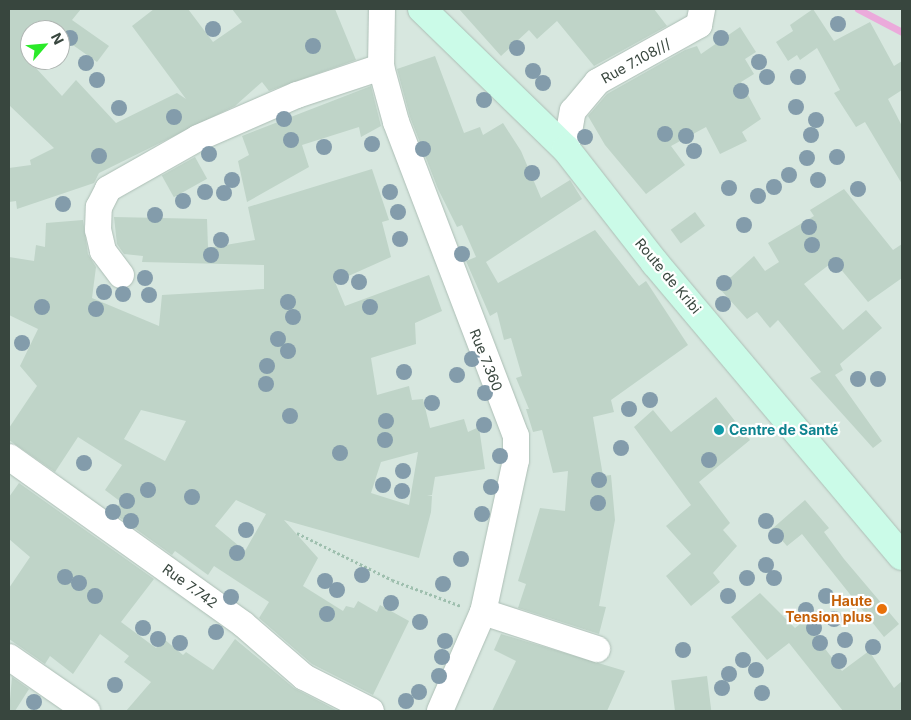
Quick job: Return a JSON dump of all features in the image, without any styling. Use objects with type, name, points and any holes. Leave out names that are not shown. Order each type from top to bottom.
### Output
[{"type":"main road","name":"Route de Kribi","points":[[422,9],[566,149],[655,263],[898,540]]},
{"type":"street","name":"Rue 7.360","points":[[382,9],[381,67],[446,262],[516,436],[516,460],[483,612],[440,711]]},
{"type":"street","name":"Rue 7.108///","points":[[566,149],[572,111],[597,82],[699,25],[702,9]]},
{"type":"street","points":[[121,274],[102,251],[98,230],[99,207],[108,189],[216,130],[297,95],[381,67]]},
{"type":"street","name":"Rue 7.742","points":[[9,457],[243,624],[304,677],[371,711]]},
{"type":"street","points":[[483,612],[597,649]]},
{"type":"street","points":[[9,657],[87,711]]},
{"type":"path","points":[[297,533],[429,596],[483,612]]},
{"type":"shaded area","points":[[9,9],[902,9],[902,711],[9,711]]},
{"type":"building","points":[[9,9],[81,9],[72,20],[109,46],[97,62],[70,43],[70,20],[20,20],[20,70],[38,70],[62,96],[76,80],[116,123],[177,93],[186,99],[132,26],[154,9],[188,9],[213,42],[242,22],[232,9],[335,9],[356,60],[269,91],[262,82],[235,106],[99,173],[94,183],[17,209],[16,201],[9,202],[9,168],[31,165],[30,160],[54,148],[9,105]]},
{"type":"building","points":[[459,9],[654,9],[667,26],[594,66],[557,21],[537,39],[529,30],[501,56]]},
{"type":"building","points":[[813,9],[834,41],[870,22],[894,66],[902,61],[902,90],[888,99],[902,126],[902,184],[865,122],[856,127],[834,93],[840,90],[817,48],[800,60],[797,55],[788,61],[776,42],[793,31],[790,25]]},
{"type":"building","points":[[740,27],[756,52],[745,59],[754,74],[741,82],[761,119],[742,132],[747,141],[720,154],[706,127],[671,146],[685,165],[646,194],[605,145],[588,116],[607,94],[685,50],[697,46],[701,54]]},
{"type":"building","points":[[435,56],[464,133],[480,127],[483,135],[503,123],[521,151],[541,198],[570,180],[582,199],[486,262],[498,283],[595,230],[639,286],[646,281],[688,345],[611,400],[614,412],[593,417],[603,476],[611,475],[615,520],[599,606],[606,607],[599,634],[518,608],[526,584],[518,581],[540,508],[565,511],[568,471],[553,473],[542,430],[533,432],[526,409],[529,409],[516,378],[522,376],[511,338],[504,340],[497,312],[490,316],[466,261],[476,257],[462,225],[457,227],[438,189],[410,117],[397,69]]},
{"type":"building","points":[[371,86],[381,126],[361,137],[359,127],[302,145],[309,167],[247,202],[238,161],[249,155],[242,136]]},
{"type":"building","points":[[195,157],[207,179],[174,197],[162,175]]},
{"type":"building","points":[[372,169],[389,220],[382,222],[391,257],[335,282],[345,306],[429,275],[442,311],[415,323],[416,344],[371,358],[377,395],[409,386],[412,400],[423,399],[430,428],[464,419],[468,432],[479,427],[485,469],[435,477],[432,495],[427,496],[432,496],[431,512],[419,558],[284,520],[318,558],[303,586],[343,611],[346,606],[354,608],[358,601],[377,612],[380,605],[409,621],[373,695],[312,664],[259,618],[269,602],[214,566],[208,575],[175,551],[172,555],[112,512],[121,502],[105,490],[122,465],[78,437],[55,472],[9,440],[9,428],[37,386],[20,366],[38,329],[9,315],[9,257],[34,261],[36,245],[45,247],[46,223],[83,220],[88,254],[96,267],[92,298],[159,326],[162,295],[264,289],[264,265],[142,262],[143,256],[124,254],[117,244],[114,217],[207,219],[208,248],[255,240],[248,207]],"holes":[[[141,410],[186,421],[165,461],[124,439]],[[418,452],[409,505],[371,493],[381,462]],[[236,500],[266,514],[245,551],[215,526]]]},
{"type":"building","points":[[844,189],[893,250],[902,244],[902,278],[868,302],[834,261],[804,284],[843,330],[866,310],[882,328],[840,364],[843,370],[835,375],[882,441],[873,448],[810,378],[821,372],[778,320],[770,328],[757,312],[747,319],[719,288],[754,256],[765,271],[779,262],[768,243],[814,216],[810,210]]},
{"type":"building","points":[[695,212],[705,226],[681,243],[671,230]]},
{"type":"building","points":[[716,397],[750,440],[699,482],[730,523],[723,530],[737,546],[713,573],[720,582],[691,606],[666,576],[691,554],[666,526],[691,505],[634,427],[653,410],[671,432]]},
{"type":"building","points":[[19,483],[154,579],[121,622],[156,648],[164,639],[183,655],[186,652],[213,670],[235,639],[294,688],[338,711],[126,711],[151,682],[124,662],[129,656],[100,634],[73,674],[50,656],[45,664],[9,639],[9,588],[30,557],[9,539],[9,497]]},
{"type":"building","points":[[805,500],[829,528],[824,532],[844,559],[899,624],[884,637],[802,534],[787,546],[772,529]]},
{"type":"building","points":[[760,593],[795,628],[804,621],[842,671],[869,651],[894,688],[902,681],[902,711],[843,711],[789,643],[767,660],[731,617]]},
{"type":"building","points":[[501,634],[625,671],[607,711],[492,711],[516,661],[494,650]]},
{"type":"building","points":[[707,676],[711,711],[675,711],[671,680]]},
{"type":"building","points":[[12,677],[29,689],[15,711],[9,711]]},
{"type":"waterway","points":[[858,9],[902,32]]},
{"type":"place","name":"Centre de Santé","points":[[719,430]]},
{"type":"place","name":"Haute Tension plus","points":[[882,609]]}]
